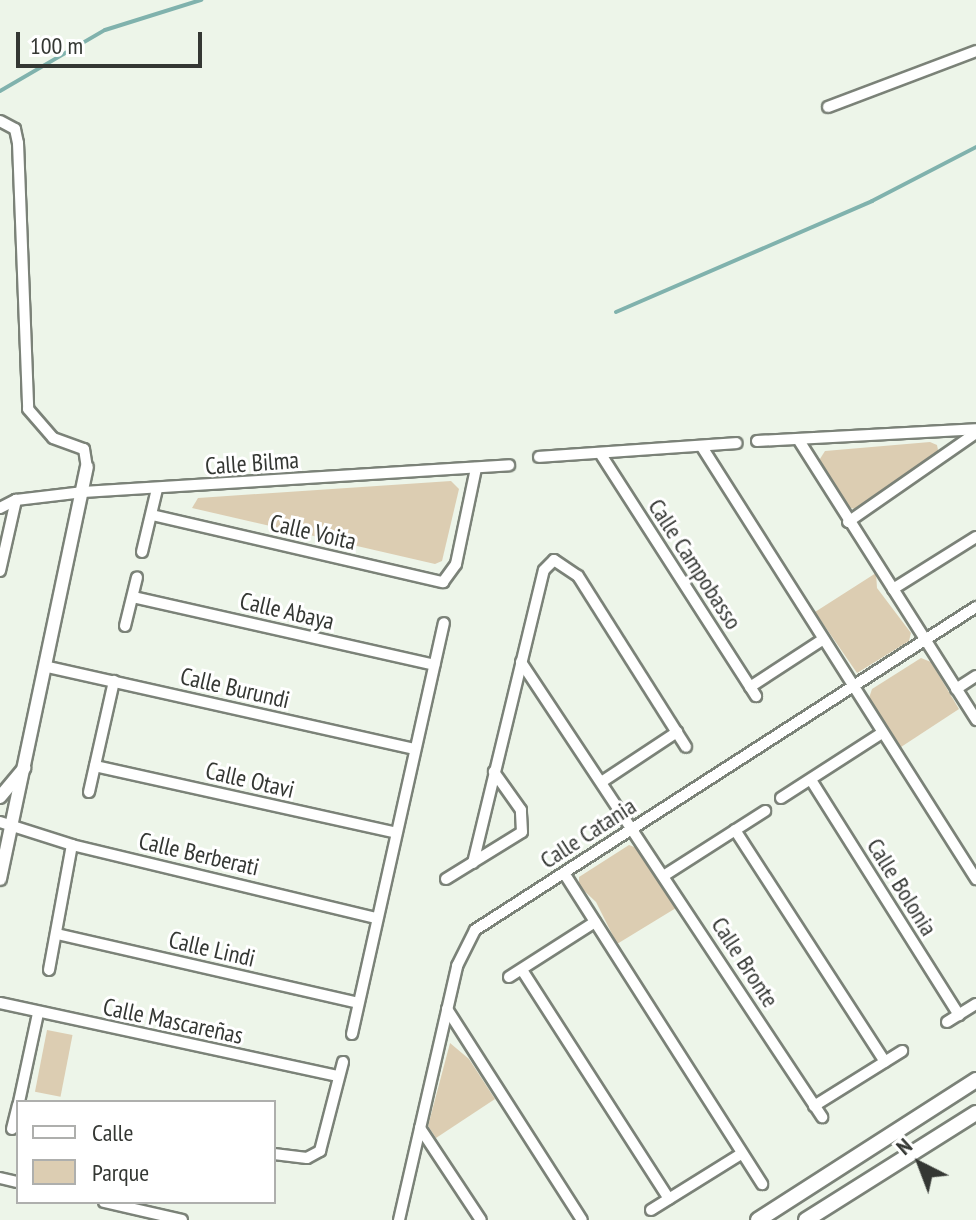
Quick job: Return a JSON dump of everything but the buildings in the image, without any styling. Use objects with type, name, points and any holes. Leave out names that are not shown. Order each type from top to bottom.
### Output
[{"type":"main road","points":[[758,1220],[976,1080]]},
{"type":"main road","points":[[806,1220],[976,1113]]},
{"type":"street","points":[[828,107],[976,51]]},
{"type":"street","points":[[0,121],[15,129],[18,143],[28,409],[53,438],[84,449],[87,467],[26,766],[6,824],[0,879]]},
{"type":"street","points":[[757,441],[976,431]]},
{"type":"street","points":[[848,522],[976,431]]},
{"type":"street","points":[[798,439],[976,720]]},
{"type":"street","points":[[539,457],[737,443]]},
{"type":"street","points":[[702,447],[976,879]]},
{"type":"street","name":"Calle Campobasso","points":[[600,453],[753,692],[822,640]]},
{"type":"street","name":"Calle Bilma","points":[[0,508],[16,500],[84,492],[509,465]]},
{"type":"street","name":"Calle Voita","points":[[152,515],[436,581],[447,580],[456,564],[476,468]]},
{"type":"street","points":[[142,552],[157,489]]},
{"type":"street","points":[[0,571],[16,500]]},
{"type":"street","points":[[893,589],[976,537]]},
{"type":"street","points":[[473,863],[544,570],[554,560],[564,562],[578,576],[686,747]]},
{"type":"street","points":[[125,626],[137,577]]},
{"type":"street","name":"Calle Abaya","points":[[133,597],[434,665]]},
{"type":"street","name":"Calle Catania","points":[[399,1220],[447,1009],[466,940],[564,873],[976,607]]},
{"type":"street","points":[[352,1034],[444,623]]},
{"type":"street","name":"Calle Bronte","points":[[521,662],[635,827],[822,1117]]},
{"type":"street","name":"Calle Burundi","points":[[48,667],[414,749]]},
{"type":"street","points":[[956,689],[976,676]]},
{"type":"street","points":[[89,792],[114,681]]},
{"type":"street","points":[[603,781],[677,732]]},
{"type":"street","points":[[781,798],[882,733]]},
{"type":"street","points":[[0,797],[26,766]]},
{"type":"street","name":"Calle Otavi","points":[[95,766],[396,833]]},
{"type":"street","points":[[446,879],[519,837],[523,826],[521,810],[494,772]]},
{"type":"street","name":"Calle Bolonia","points":[[811,780],[959,1015]]},
{"type":"street","points":[[665,875],[765,811]]},
{"type":"street","name":"Calle Berberati","points":[[6,824],[72,845],[376,918]]},
{"type":"street","points":[[735,830],[885,1062]]},
{"type":"street","points":[[49,970],[72,845]]},
{"type":"street","points":[[564,873],[762,1184]]},
{"type":"street","points":[[509,977],[595,922]]},
{"type":"street","name":"Calle Lindi","points":[[57,934],[358,1003]]},
{"type":"street","points":[[522,970],[669,1199]]},
{"type":"street","name":"Calle Mascareñas","points":[[0,1003],[338,1076]]},
{"type":"street","points":[[947,1022],[976,1004]]},
{"type":"street","points":[[447,1009],[582,1220]]},
{"type":"street","points":[[20,1100],[38,1013]]},
{"type":"street","points":[[814,1106],[902,1051]]},
{"type":"street","points":[[277,1154],[307,1158],[320,1151],[343,1062]]},
{"type":"street","points":[[12,1129],[16,1116]]},
{"type":"street","points":[[420,1128],[481,1220]]},
{"type":"street","points":[[651,1210],[741,1154]]},
{"type":"street","points":[[113,1204],[182,1220]]},
{"type":"green space","points":[[930,442],[937,445],[939,455],[855,509],[847,507],[818,462],[825,451]]},
{"type":"green space","points":[[451,481],[459,489],[442,561],[435,564],[192,508],[198,498]]},
{"type":"green space","points":[[876,573],[877,588],[911,633],[909,641],[857,673],[815,612]]},
{"type":"green space","points":[[921,658],[931,662],[959,709],[901,747],[869,698],[872,689]]},
{"type":"green space","points":[[629,845],[642,850],[676,908],[617,944],[596,902],[579,886],[579,877]]},
{"type":"green space","points":[[47,1030],[73,1035],[61,1097],[35,1092]]},
{"type":"green space","points":[[450,1043],[469,1059],[495,1099],[436,1138],[428,1126]]},
{"type":"waterway","points":[[0,91],[105,30],[201,0]]},
{"type":"waterway","points":[[616,312],[872,201],[976,147]]}]
